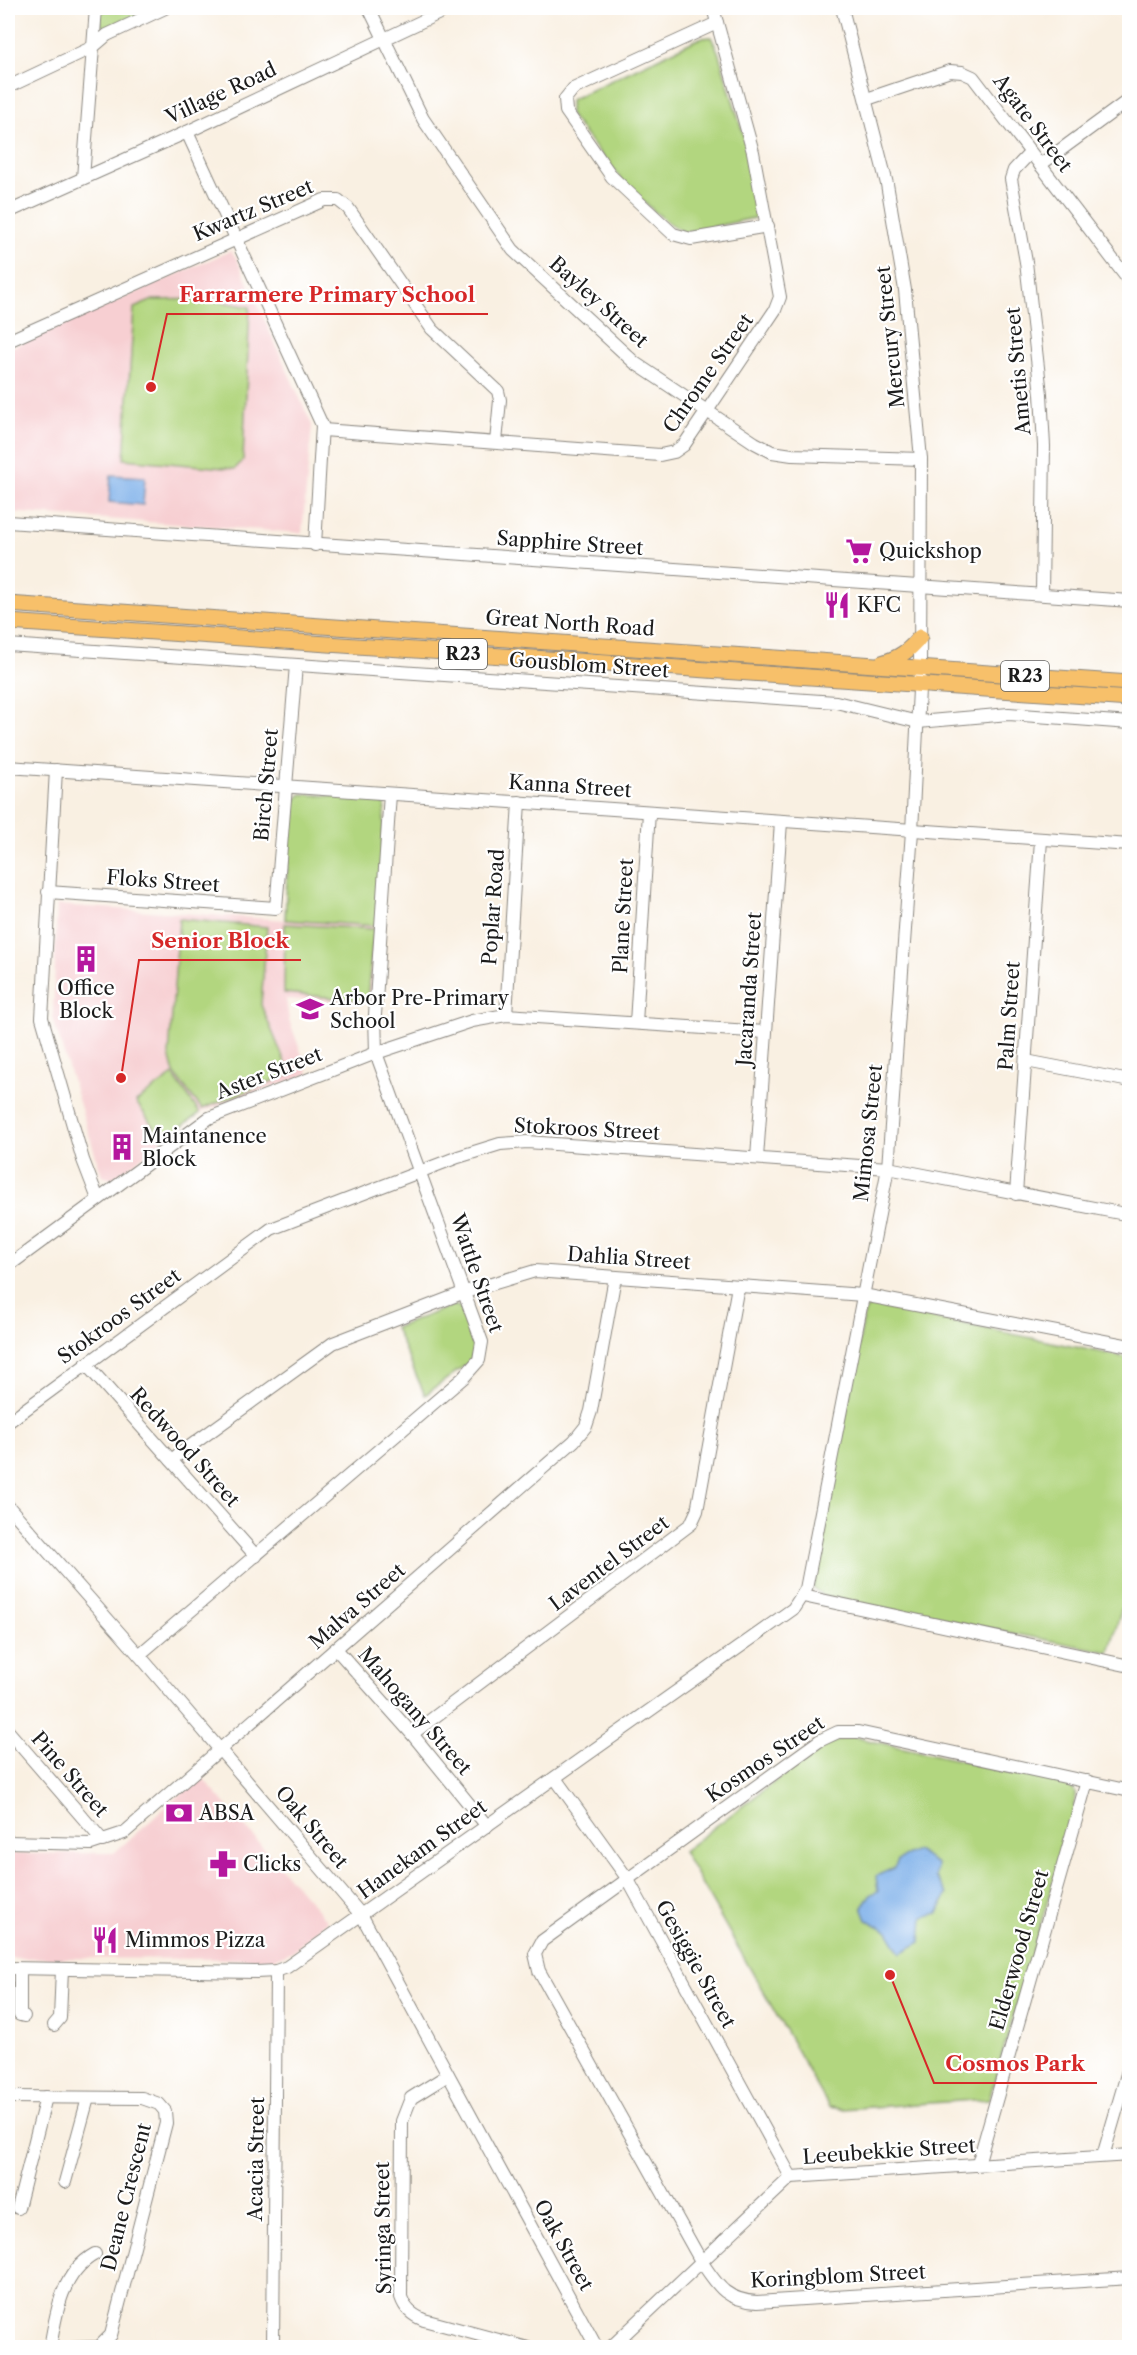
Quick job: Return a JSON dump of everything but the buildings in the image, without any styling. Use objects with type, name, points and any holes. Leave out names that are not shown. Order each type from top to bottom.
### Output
[{"type":"main road","name":"Great North Road","points":[[8,604],[870,666],[920,676],[1130,699]]},
{"type":"main road","name":"Great North Road","points":[[8,622],[508,657],[1130,683]]},
{"type":"main road","points":[[870,666],[899,657],[910,650],[920,637]]},
{"type":"main road","points":[[508,640],[508,657]]},
{"type":"street","points":[[83,178],[96,8]]},
{"type":"street","points":[[8,87],[93,46],[107,35],[165,8]]},
{"type":"street","name":"Bayley Street","points":[[369,8],[429,129],[507,244],[635,363],[707,413],[755,443],[779,454],[921,459]]},
{"type":"street","name":"Village Road","points":[[8,212],[187,132],[382,38],[450,8]]},
{"type":"street","name":"Chrome Street","points":[[323,430],[668,454],[684,445],[778,304],[780,285],[748,129],[713,8]]},
{"type":"street","name":"Mercury Street","points":[[842,8],[867,99],[899,249],[915,374],[921,459],[920,676]]},
{"type":"street","points":[[717,23],[573,89],[565,99],[566,111],[612,177],[673,234],[682,238],[702,238],[768,225]]},
{"type":"street","name":"Agate Street","points":[[867,99],[950,72],[962,72],[979,83],[1130,282]]},
{"type":"street","points":[[1040,165],[1130,99]]},
{"type":"street","points":[[187,132],[323,430],[315,545]]},
{"type":"street","name":"Ametis Street","points":[[1030,153],[1014,170],[1011,179],[1026,262],[1041,394],[1044,446],[1042,594]]},
{"type":"street","name":"Kwartz Street","points":[[8,341],[324,200],[338,200],[345,205],[432,329],[498,391],[500,400],[496,442]]},
{"type":"street","name":"Sapphire Street","points":[[8,522],[1130,601]]},
{"type":"street","name":"Gousblom Street","points":[[8,645],[836,702],[918,722],[1009,714],[1130,723]]},
{"type":"street","name":"Birch Street","points":[[276,908],[296,665]]},
{"type":"street","name":"Mimosa Street","points":[[803,1596],[808,1583],[888,1168],[912,831],[920,676]]},
{"type":"street","name":"Kanna Street","points":[[8,767],[1130,845]]},
{"type":"street","points":[[56,771],[41,1004],[43,1025],[83,1160],[98,1199]]},
{"type":"street","name":"Wattle Street","points":[[140,1655],[476,1365],[481,1356],[482,1342],[465,1292],[376,1053],[375,1015],[390,794]]},
{"type":"street","name":"Poplar Road","points":[[506,1015],[519,802]]},
{"type":"street","name":"Plane Street","points":[[636,1023],[649,812]]},
{"type":"street","name":"Jacaranda Street","points":[[757,1158],[782,822]]},
{"type":"street","name":"Palm Street","points":[[1016,1194],[1041,840]]},
{"type":"street","name":"Floks Street","points":[[48,892],[276,908]]},
{"type":"street","name":"Aster Street","points":[[8,1266],[209,1118],[376,1053],[472,1021],[506,1015],[765,1032]]},
{"type":"street","points":[[1026,1061],[1130,1081]]},
{"type":"street","name":"Stokroos Street","points":[[8,1422],[271,1229],[491,1147],[527,1142],[888,1168],[1130,1215]]},
{"type":"street","name":"Dahlia Street","points":[[171,1460],[333,1343],[465,1292],[535,1271],[863,1295],[1130,1346]]},
{"type":"street","name":"Malva Street","points":[[8,1842],[91,1844],[103,1841],[132,1827],[337,1650],[583,1431],[591,1411],[615,1277]]},
{"type":"street","name":"Laventel Street","points":[[412,1734],[691,1524],[697,1511],[738,1286]]},
{"type":"street","name":"Redwood Street","points":[[86,1364],[256,1556]]},
{"type":"street","name":"Oak Street","points":[[8,1506],[140,1655],[362,1916],[598,2346]]},
{"type":"street","points":[[803,1596],[1130,1666]]},
{"type":"street","name":"Hanekam Street","points":[[14,1968],[276,1971],[287,1967],[793,1610],[803,1596]]},
{"type":"street","name":"Mahogany Street","points":[[337,1650],[412,1734],[487,1826]]},
{"type":"street","name":"Pine Street","points":[[8,1731],[103,1841]]},
{"type":"street","name":"Kosmos Street","points":[[535,1954],[542,1941],[627,1878],[819,1741],[843,1731],[858,1732],[1130,1791]]},
{"type":"street","name":"Gesiggie Street","points":[[555,1778],[627,1878],[791,2177]]},
{"type":"street","name":"Elderwood Street","points":[[978,2164],[1087,1781]]},
{"type":"street","name":"Koringblom Street","points":[[535,1954],[539,1971],[701,2260],[722,2290],[739,2300],[757,2302],[1130,2278]]},
{"type":"street","points":[[14,1968],[19,2009],[21,2015],[24,2016]]},
{"type":"street","points":[[54,2025],[60,2018],[62,1969]]},
{"type":"street","name":"Acacia Street","points":[[273,2348],[276,1971]]},
{"type":"street","points":[[1103,2156],[1130,2064]]},
{"type":"street","name":"Syringa Street","points":[[448,2075],[411,2098],[402,2121],[401,2297],[409,2312],[424,2320],[528,2348]]},
{"type":"street","name":"Deane Crescent","points":[[8,2097],[141,2098],[156,2102],[165,2111],[166,2123],[111,2335],[99,2346],[70,2348]]},
{"type":"street","points":[[18,2208],[45,2097]]},
{"type":"street","points":[[65,2182],[88,2098]]},
{"type":"street","name":"Leeubekkie Street","points":[[610,2348],[791,2177],[1130,2155]]},
{"type":"street","points":[[50,2348],[56,2313],[70,2276],[78,2264],[95,2254]]},
{"type":"shaded area","points":[[230,251],[236,257],[312,425],[302,533],[8,512],[8,349]]},
{"type":"shaded area","points":[[57,905],[377,926],[371,1003],[286,999],[289,1020],[309,1074],[204,1111],[112,1179],[102,1176],[53,1019]]},
{"type":"shaded area","points":[[201,1776],[327,1921],[293,1951],[274,1959],[8,1958],[8,1854],[114,1853]]},
{"type":"green space","points":[[99,8],[160,8],[106,29],[101,25]]},
{"type":"green space","points":[[711,37],[718,51],[747,147],[758,209],[754,218],[684,233],[651,208],[608,164],[570,115],[570,100],[700,38]]},
{"type":"green space","points":[[205,299],[250,307],[243,460],[235,469],[124,459],[134,308],[153,300]]},
{"type":"green space","points":[[301,794],[377,799],[385,804],[377,926],[285,920],[290,815],[294,802]]},
{"type":"green space","points":[[179,919],[267,927],[261,1005],[290,1074],[202,1109],[174,1073],[169,1055]]},
{"type":"green space","points":[[285,924],[374,929],[367,1001],[284,993]]},
{"type":"green space","points":[[173,1075],[200,1113],[163,1140],[136,1102]]},
{"type":"green space","points":[[454,1305],[464,1309],[474,1349],[471,1361],[425,1395],[395,1328]]},
{"type":"green space","points":[[871,1305],[1129,1358],[1129,1584],[1109,1652],[825,1597],[813,1588],[865,1311]]},
{"type":"green space","points":[[849,1736],[1070,1784],[1075,1793],[1075,1808],[989,2099],[842,2109],[829,2107],[683,1851],[822,1746]]},
{"type":"water","points":[[111,475],[145,477],[143,505],[109,502]]},
{"type":"water","points":[[916,1851],[937,1864],[936,1877],[947,1894],[938,1913],[923,1917],[921,1942],[901,1953],[888,1931],[867,1920],[862,1907],[871,1894],[878,1891],[876,1876],[894,1868],[898,1860]]},
{"type":"place","name":"Farrarmere Primary School","points":[[151,387]]},
{"type":"place","name":"Quickshop","points":[[859,551]]},
{"type":"place","name":"KFC","points":[[837,605]]},
{"type":"place","name":"Office Block","points":[[86,959]]},
{"type":"place","name":"Arbor Pre-Primary School","points":[[310,1009]]},
{"type":"place","name":"Senior Block","points":[[121,1078]]},
{"type":"place","name":"Maintanence Block","points":[[122,1147]]},
{"type":"place","name":"ABSA","points":[[179,1813]]},
{"type":"place","name":"Clicks","points":[[223,1864]]},
{"type":"place","name":"Mimmos Pizza","points":[[105,1940]]},
{"type":"place","name":"Cosmos Park","points":[[890,1975]]}]
